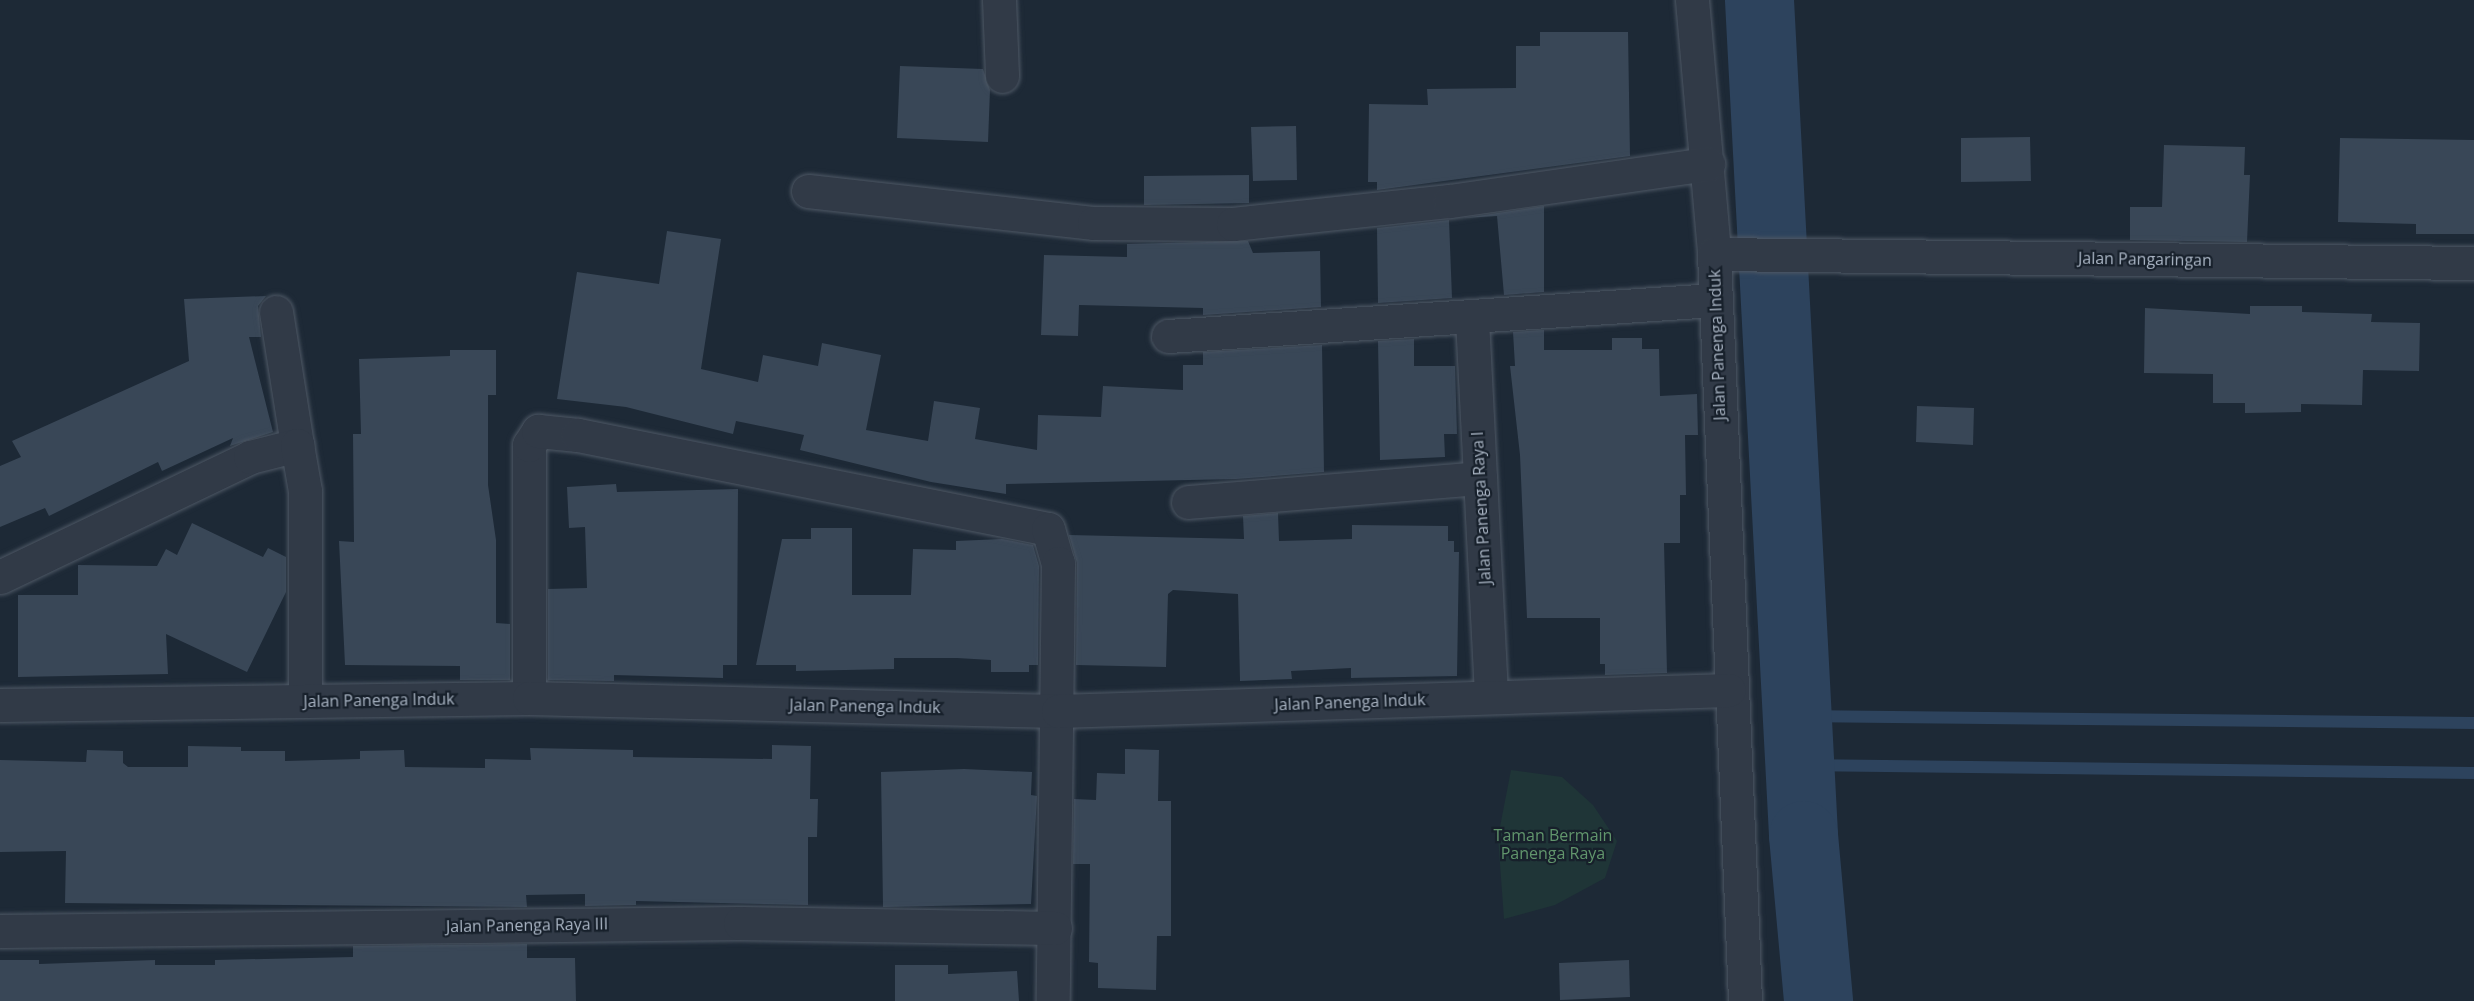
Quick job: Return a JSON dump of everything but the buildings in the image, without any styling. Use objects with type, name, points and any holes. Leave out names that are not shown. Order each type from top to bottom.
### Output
[{"type":"street","points":[[999,0],[1002,76]]},
{"type":"street","name":"Jalan Panenga Induk","points":[[1692,0],[1708,164],[1729,253],[1714,300],[1729,690],[1745,1001]]},
{"type":"street","points":[[808,191],[1094,223],[1210,225],[1450,201],[1708,164]]},
{"type":"street","name":"Jalan Pangaringan","points":[[1729,253],[2474,263]]},
{"type":"street","points":[[1168,336],[1472,319],[1714,300]]},
{"type":"street","points":[[276,312],[305,491],[305,701]]},
{"type":"street","name":"Jalan Panenga Raya I","points":[[1472,319],[1491,697]]},
{"type":"street","points":[[529,698],[529,445],[538,431],[550,430],[1048,529],[1057,550],[1058,711],[1053,1001]]},
{"type":"street","points":[[0,577],[250,457],[297,445]]},
{"type":"street","points":[[1188,502],[1480,478]]},
{"type":"street","name":"Jalan Panenga Induk","points":[[0,705],[529,698],[1058,711],[1729,690]]},
{"type":"street","name":"Jalan Panenga Raya III","points":[[0,931],[740,923],[1055,928]]},
{"type":"green space","name":"Taman Bermain Panenga Raya","points":[[1511,770],[1562,777],[1593,805],[1617,841],[1605,878],[1555,905],[1504,919],[1498,837]]},
{"type":"waterway","points":[[1742,0],[1773,601],[1805,1001]]},
{"type":"waterway","points":[[1759,0],[1803,835],[1818,1001]]},
{"type":"waterway","points":[[1797,716],[2474,723]]},
{"type":"waterway","points":[[1799,765],[2474,773]]}]
